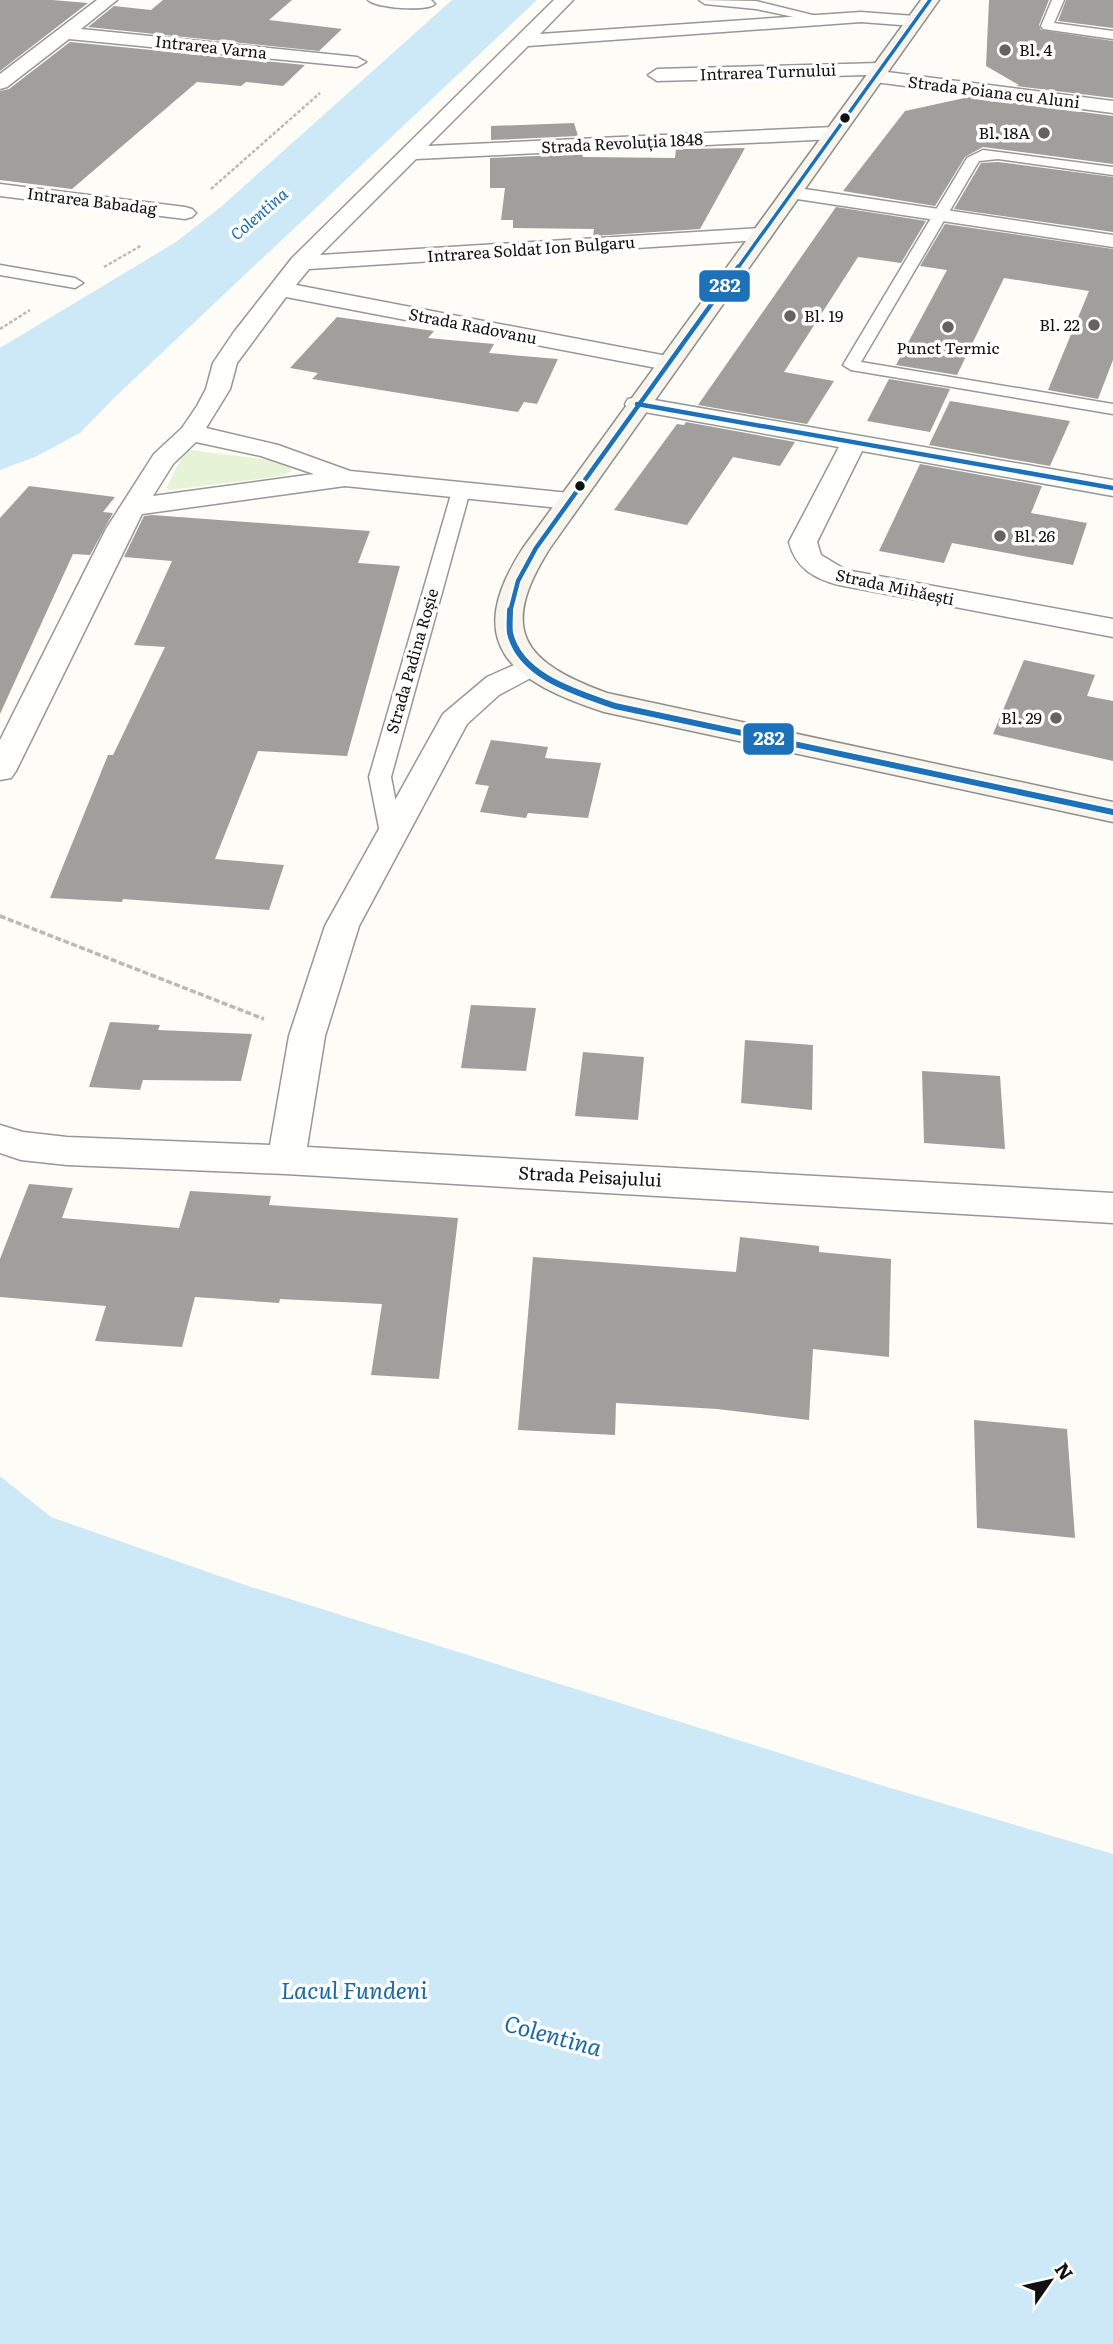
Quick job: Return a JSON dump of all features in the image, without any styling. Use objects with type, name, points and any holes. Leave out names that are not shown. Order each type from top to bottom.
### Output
[{"type":"street","points":[[0,83],[108,0]]},
{"type":"street","points":[[377,0],[426,5]]},
{"type":"street","points":[[0,771],[119,529],[163,459],[191,433],[218,389],[225,363],[279,289],[300,263],[564,0]]},
{"type":"street","points":[[930,0],[888,66],[790,192],[569,501],[530,560],[510,597],[507,618],[513,643],[530,667],[571,692],[615,706],[1113,812]]},
{"type":"street","points":[[522,41],[861,17],[914,22]]},
{"type":"street","name":"Intrarea Varna","points":[[65,33],[357,62]]},
{"type":"street","name":"Intrarea Turnului","points":[[657,75],[888,66]]},
{"type":"street","name":"Strada Poiana cu Aluni","points":[[888,66],[1113,107]]},
{"type":"street","name":"Strada Revoluția 1848","points":[[410,153],[834,133]]},
{"type":"street","name":"Intrarea Babadag","points":[[0,190],[185,213]]},
{"type":"street","points":[[790,192],[1113,241]]},
{"type":"street","name":"Intrarea Soldat Ion Bulgaru","points":[[300,263],[761,234]]},
{"type":"street","name":"Strada Radovanu","points":[[279,289],[667,363]]},
{"type":"street","points":[[638,404],[1113,488]]},
{"type":"street","points":[[191,433],[259,446],[300,458],[345,478]]},
{"type":"street","name":"Strada Mihăești","points":[[854,443],[803,542],[804,552],[811,563],[839,578],[1113,628]]},
{"type":"street","points":[[133,507],[345,478],[569,501]]},
{"type":"street","points":[[286,1160],[307,1036],[342,926],[454,720],[477,695],[493,683],[530,667]]},
{"type":"street","name":"Strada Peisajului","points":[[0,1139],[21,1146],[66,1151],[286,1160],[1113,1208]]},
{"type":"lane","points":[[705,0],[756,5],[827,20]]},
{"type":"lane","points":[[1058,0],[1047,26],[1113,35]]},
{"type":"lane","points":[[1113,171],[983,154],[974,158],[851,365],[1113,409]]},
{"type":"lane","points":[[0,270],[75,283]]},
{"type":"lane","name":"Strada Padina Roșie","points":[[391,833],[380,777],[461,491]]},
{"type":"path","points":[[0,329],[155,238],[357,62]]},
{"type":"path","points":[[0,916],[307,1036]]},
{"type":"green space","points":[[190,450],[278,461],[287,464],[292,471],[281,476],[169,490],[167,487],[184,452]]},
{"type":"water","name":"Colentina","points":[[452,0],[537,0],[80,433],[35,457],[0,470],[0,348],[176,242],[222,206]]},
{"type":"water","name":"Lacul Fundeni","points":[[0,1476],[51,1517],[242,1584],[884,1786],[1113,1854],[1113,2344],[0,2344]]},
{"type":"building","points":[[0,0],[52,0],[88,3],[0,71]]},
{"type":"building","points":[[163,0],[292,0],[269,20],[342,29],[319,51],[88,27],[114,6],[151,10]]},
{"type":"building","points":[[989,0],[1049,0],[1039,25],[1041,30],[1113,41],[1113,98],[1016,86],[1019,85],[986,66]]},
{"type":"building","points":[[1066,0],[1113,0],[1113,28],[1058,21]]},
{"type":"building","points":[[70,42],[305,65],[283,86],[246,82],[241,86],[197,82],[72,189],[0,180],[0,91],[9,89]]},
{"type":"building","points":[[969,97],[1113,116],[1113,164],[983,147],[965,157],[935,206],[843,191],[905,111]]},
{"type":"building","points":[[574,123],[578,136],[491,140],[491,126]]},
{"type":"building","points":[[745,148],[700,229],[593,236],[594,229],[513,228],[513,220],[501,220],[505,188],[490,188],[490,158],[582,154],[583,157],[675,158],[676,149]]},
{"type":"building","points":[[998,162],[1113,177],[1113,232],[954,209],[981,163]]},
{"type":"building","points":[[836,207],[926,221],[901,263],[858,257],[784,372],[834,381],[807,424],[698,405]]},
{"type":"building","points":[[945,224],[1113,249],[1113,360],[1098,399],[1048,390],[1089,291],[1004,278],[957,375],[896,365],[947,270],[920,266]]},
{"type":"building","points":[[337,317],[434,331],[428,338],[494,344],[489,353],[558,359],[537,404],[524,402],[518,412],[312,379],[318,373],[290,368]]},
{"type":"building","points":[[889,379],[950,389],[930,432],[867,421]]},
{"type":"building","points":[[950,401],[1070,421],[1050,466],[929,445]]},
{"type":"building","points":[[686,422],[795,442],[780,466],[733,457],[687,525],[614,510],[677,424],[684,425]]},
{"type":"building","name":"Bl. 26","points":[[920,464],[1042,486],[1031,513],[1087,523],[1073,565],[952,543],[944,563],[879,551]]},
{"type":"building","points":[[29,486],[115,497],[103,512],[113,513],[90,555],[73,554],[0,714],[0,518]]},
{"type":"building","points":[[144,516],[370,531],[358,563],[400,566],[347,756],[258,751],[215,859],[284,865],[269,910],[123,899],[122,902],[50,898],[108,755],[113,755],[165,647],[134,645],[172,561],[124,557]]},
{"type":"building","name":"Bl. 29","points":[[1024,660],[1095,675],[1087,696],[1113,701],[1113,761],[993,734]]},
{"type":"building","points":[[491,740],[548,747],[545,758],[601,763],[588,818],[528,813],[526,818],[480,812],[489,786],[475,784]]},
{"type":"building","points":[[471,1005],[536,1008],[526,1071],[461,1068]]},
{"type":"building","points":[[110,1022],[160,1025],[158,1030],[252,1034],[241,1081],[143,1080],[140,1090],[89,1087]]},
{"type":"building","points":[[745,1040],[813,1045],[812,1110],[741,1103]]},
{"type":"building","points":[[583,1052],[644,1057],[638,1120],[575,1116]]},
{"type":"building","points":[[922,1071],[1000,1076],[1005,1149],[924,1143]]},
{"type":"building","points":[[29,1184],[73,1188],[62,1218],[179,1228],[190,1191],[271,1196],[269,1205],[458,1218],[439,1379],[371,1375],[382,1304],[280,1299],[279,1303],[195,1297],[182,1347],[95,1341],[106,1306],[0,1297],[0,1259]]},
{"type":"building","points":[[740,1237],[819,1246],[819,1252],[891,1259],[889,1357],[813,1349],[809,1420],[717,1409],[616,1403],[615,1435],[518,1430],[533,1257],[736,1272]]},
{"type":"building","points":[[974,1420],[1067,1429],[1075,1538],[977,1528]]},
{"type":"transit line","name":"282","points":[[930,0],[536,548],[518,581],[510,609],[510,632],[519,652],[534,668],[583,695],[615,706],[1113,812]]},
{"type":"transit line","name":"282","points":[[637,404],[1113,488]]},
{"type":"place","name":"Bl. 4","points":[[1005,50]]},
{"type":"place","name":"Bl. 18A","points":[[1044,133]]},
{"type":"place","name":"Bl. 19","points":[[790,316]]},
{"type":"place","name":"Bl. 22","points":[[1094,325]]},
{"type":"place","name":"Punct Termic","points":[[948,327]]},
{"type":"place","name":"Bl. 26","points":[[1000,536]]},
{"type":"place","name":"Bl. 29","points":[[1056,718]]}]
